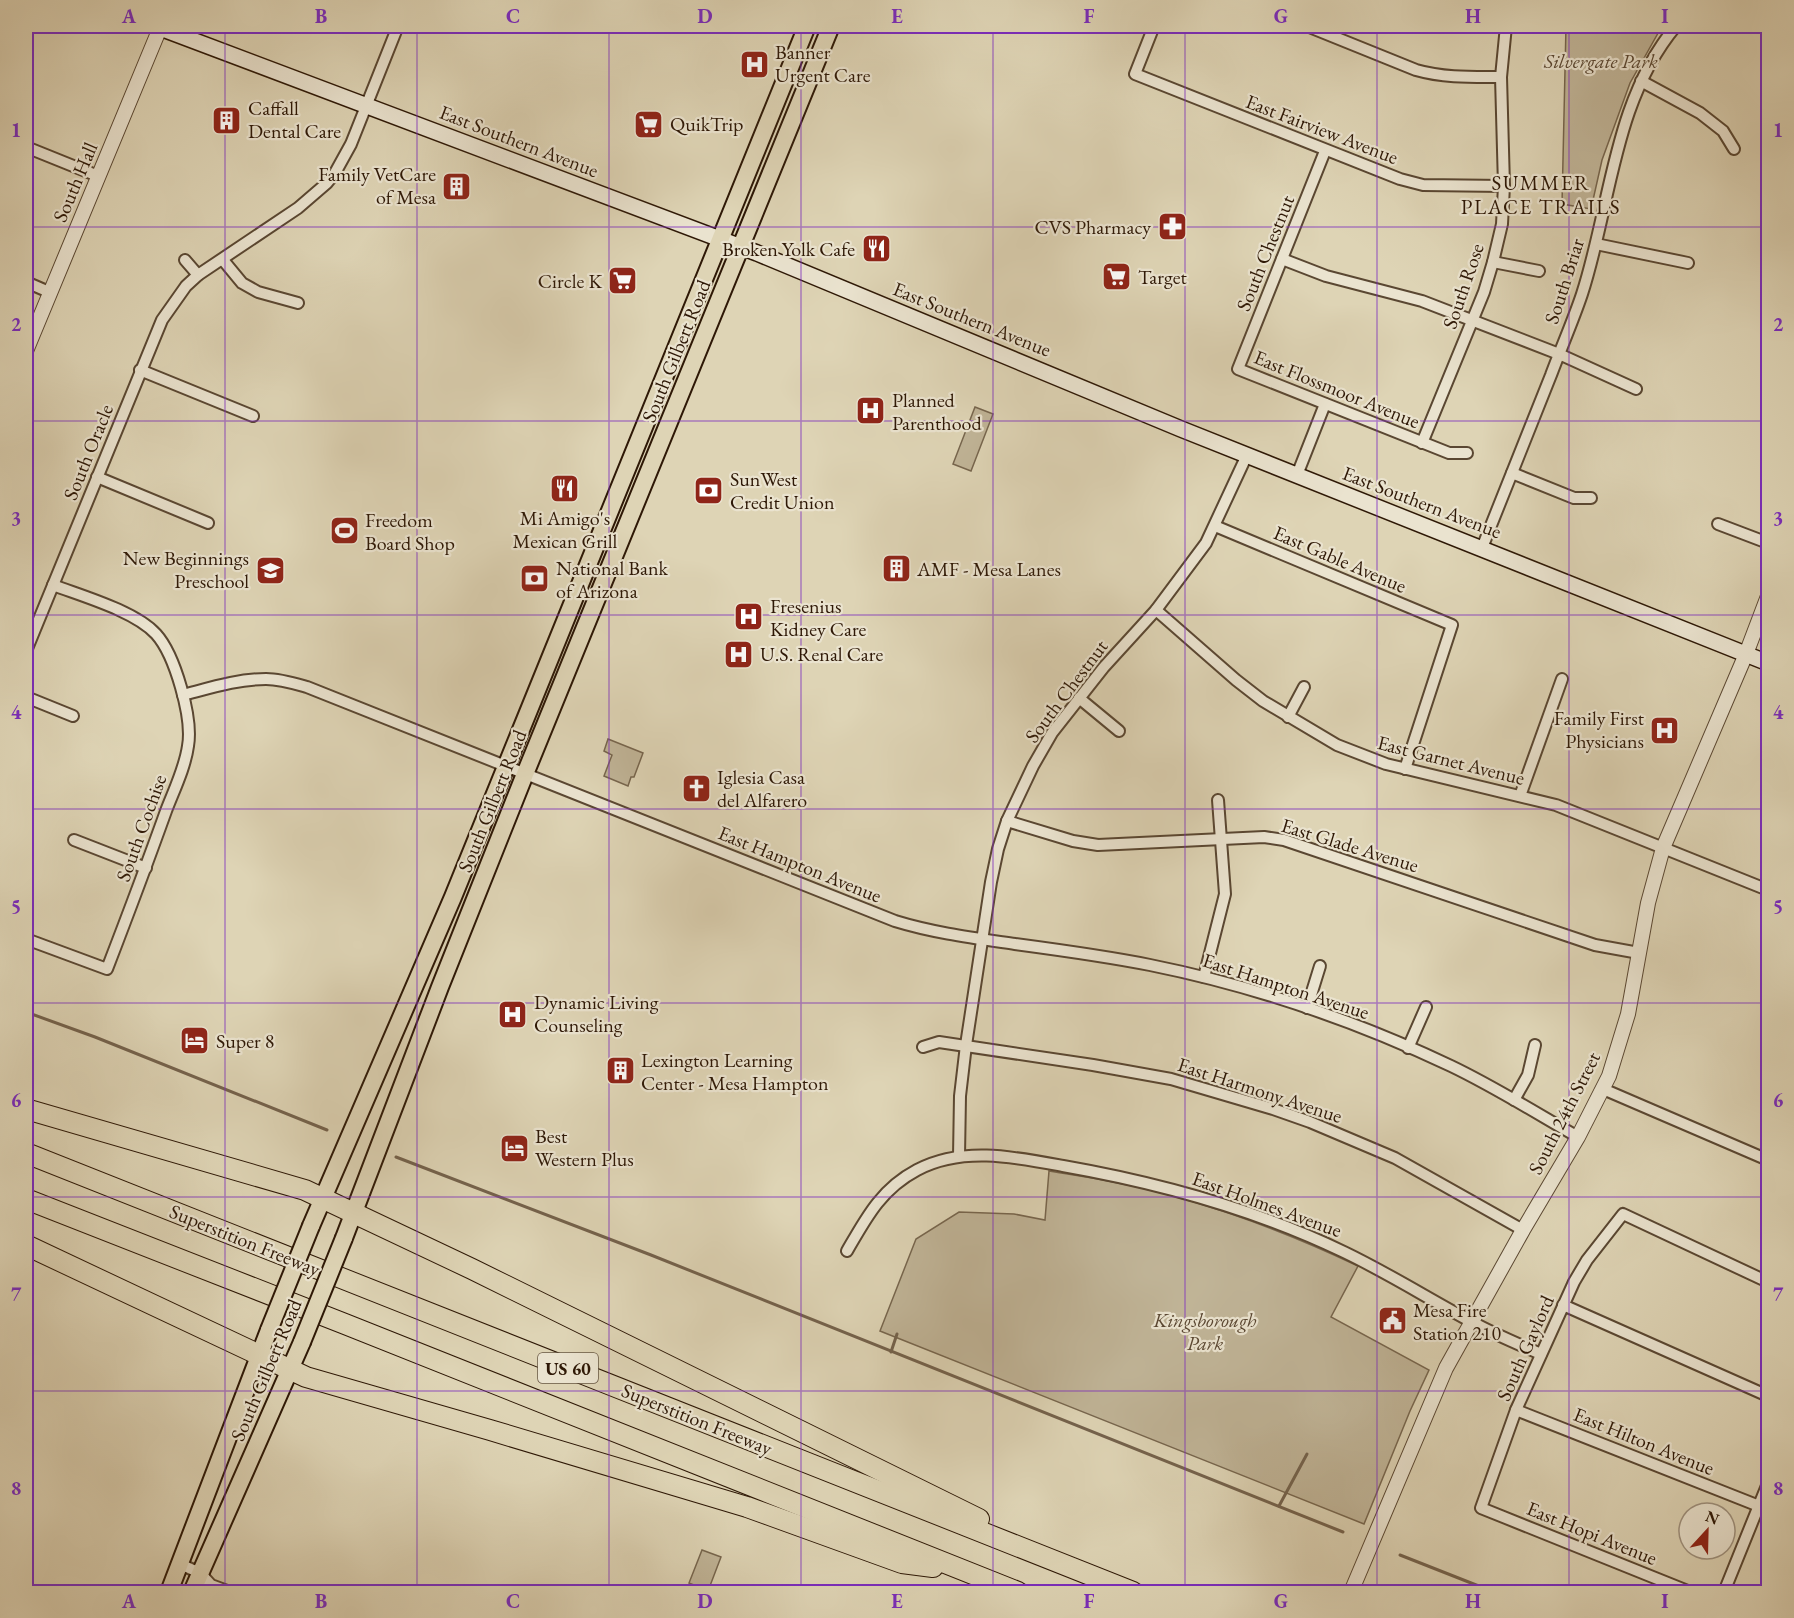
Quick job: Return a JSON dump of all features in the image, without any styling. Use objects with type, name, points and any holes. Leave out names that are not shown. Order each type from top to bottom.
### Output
[{"type":"highway","points":[[26,1109],[304,1190],[354,1212],[1111,1584]]},
{"type":"highway","name":"Superstition Freeway","points":[[26,1153],[1133,1593]]},
{"type":"highway","name":"US 60","points":[[26,1199],[1018,1593]]},
{"type":"highway","points":[[26,1245],[306,1377],[725,1500],[902,1563],[966,1572]]},
{"type":"main road","name":"East Southern Avenue","points":[[157,26],[741,247],[1247,455],[1768,663]]},
{"type":"main road","name":"South Gilbert Road","points":[[172,1587],[269,1330],[311,1226],[449,907],[807,26]]},
{"type":"main road","name":"South Gilbert Road","points":[[199,1584],[302,1342],[525,774],[831,26]]},
{"type":"street","name":"South Hall","points":[[26,351],[157,26]]},
{"type":"street","name":"South Oracle","points":[[26,651],[162,320],[186,286],[198,275],[298,208],[327,183],[351,144],[398,26]]},
{"type":"street","name":"East Fairview Avenue","points":[[1154,26],[1135,74],[1400,179],[1423,185],[1503,186]]},
{"type":"street","points":[[1307,26],[1432,75],[1501,77]]},
{"type":"street","name":"South Rose","points":[[1422,443],[1484,292],[1502,224],[1501,77],[1506,26]]},
{"type":"street","name":"South Briar","points":[[1482,548],[1582,294],[1596,244],[1617,149],[1629,110],[1641,81],[1667,36],[1676,26]]},
{"type":"street","points":[[1641,81],[1700,113],[1723,131],[1734,149]]},
{"type":"street","points":[[26,147],[98,176]]},
{"type":"street","name":"South Chestnut","points":[[1238,369],[1325,151]]},
{"type":"street","points":[[1596,244],[1688,263]]},
{"type":"street","points":[[1282,259],[1326,276],[1422,301],[1558,354],[1636,389]]},
{"type":"street","points":[[185,260],[198,275]]},
{"type":"street","points":[[223,260],[242,283],[258,292],[298,303]]},
{"type":"street","points":[[1493,261],[1539,271]]},
{"type":"street","points":[[26,282],[49,292]]},
{"type":"street","name":"East Flossmoor Avenue","points":[[1238,369],[1449,453],[1467,453]]},
{"type":"street","points":[[140,370],[253,416]]},
{"type":"street","points":[[1297,475],[1325,404]]},
{"type":"street","name":"South Chestnut","points":[[959,1156],[960,1096],[966,1045],[998,849],[1007,821],[1033,766],[1052,733],[1104,667],[1156,610],[1197,557],[1215,526],[1247,455]]},
{"type":"street","points":[[1512,473],[1574,498],[1591,498]]},
{"type":"street","points":[[97,477],[208,523]]},
{"type":"street","points":[[1718,524],[1768,543]]},
{"type":"street","name":"East Gable Avenue","points":[[1215,526],[1452,625],[1405,769]]},
{"type":"street","points":[[53,585],[142,622],[156,634],[165,649],[183,695]]},
{"type":"street","name":"South 24th Street","points":[[1351,1593],[1446,1368],[1578,1137],[1609,1076],[1624,1030],[1648,903],[1663,848],[1746,654],[1768,596]]},
{"type":"street","name":"East Garnet Avenue","points":[[1156,610],[1263,701],[1337,745],[1405,769],[1556,806],[1768,890]]},
{"type":"street","name":"East Hampton Avenue","points":[[183,695],[266,679],[288,682],[321,692],[883,917],[924,929],[1106,956],[1204,977],[1254,990],[1307,1008],[1451,1066],[1578,1137]]},
{"type":"street","points":[[1520,796],[1562,679]]},
{"type":"street","points":[[1288,717],[1304,687]]},
{"type":"street","name":"South Cochise","points":[[26,939],[107,969],[146,868],[188,745],[188,722],[183,695]]},
{"type":"street","points":[[26,697],[73,716]]},
{"type":"street","points":[[1079,698],[1119,731]]},
{"type":"street","points":[[1204,977],[1225,894],[1218,800]]},
{"type":"street","name":"East Glade Avenue","points":[[1007,821],[1062,838],[1098,845],[1222,838],[1264,837],[1284,840],[1595,945],[1639,953]]},
{"type":"street","points":[[74,840],[146,868]]},
{"type":"street","points":[[1307,1008],[1320,966]]},
{"type":"street","points":[[1408,1048],[1426,1007]]},
{"type":"street","name":"East Harmony Avenue","points":[[923,1047],[939,1042],[966,1045],[1171,1079],[1273,1109],[1395,1158],[1523,1230]]},
{"type":"street","points":[[1514,1100],[1528,1075],[1535,1045]]},
{"type":"street","points":[[1603,1089],[1768,1160]]},
{"type":"street","name":"East Holmes Avenue","points":[[847,1251],[870,1211],[882,1196],[917,1170],[959,1156],[1003,1157],[1088,1170],[1177,1190],[1267,1218],[1343,1251],[1471,1322],[1541,1354]]},
{"type":"street","name":"South Gaylord","points":[[1481,1508],[1516,1410],[1563,1305],[1587,1260],[1623,1214],[1768,1282]]},
{"type":"street","points":[[1563,1305],[1768,1396]]},
{"type":"street","name":"East Hilton Avenue","points":[[1516,1410],[1759,1506]]},
{"type":"street","points":[[1724,1593],[1768,1484]]},
{"type":"street","name":"East Hopi Avenue","points":[[1481,1508],[1690,1593]]},
{"type":"street","points":[[180,1564],[199,1584]]},
{"type":"street","points":[[172,1587],[199,1584],[230,1593]]},
{"type":"green space","name":"Silvergate Park","points":[[1566,26],[1662,26],[1630,83],[1602,160],[1591,209],[1562,204]]},
{"type":"green space","points":[[975,407],[993,414],[971,471],[953,464]]},
{"type":"green space","points":[[608,739],[643,753],[628,786],[604,776],[612,755],[604,751]]},
{"type":"green space","name":"Kingsborough Park","points":[[1049,1171],[1144,1189],[1207,1206],[1269,1228],[1358,1266],[1331,1317],[1429,1370],[1364,1524],[880,1331],[916,1239],[959,1212],[1014,1214],[1045,1220]]},
{"type":"green space","points":[[702,1550],[721,1557],[708,1591],[689,1583]]},
{"type":"waterway","points":[[26,1012],[95,1037],[327,1130]]},
{"type":"waterway","points":[[396,1157],[651,1255],[1343,1532]]},
{"type":"waterway","points":[[891,1352],[897,1334]]},
{"type":"waterway","points":[[1279,1506],[1307,1454]]},
{"type":"waterway","points":[[1400,1555],[1494,1592]]},
{"type":"place","name":"Banner Urgent Care","points":[[754,64]]},
{"type":"place","name":"Caffall Dental Care","points":[[227,120]]},
{"type":"place","name":"QuikTrip","points":[[649,124]]},
{"type":"place","name":"Family VetCare of Mesa","points":[[457,186]]},
{"type":"place","name":"CVS Pharmacy","points":[[1172,227]]},
{"type":"place","name":"Broken Yolk Cafe","points":[[876,249]]},
{"type":"place","name":"Target","points":[[1117,277]]},
{"type":"place","name":"Circle K","points":[[623,281]]},
{"type":"place","name":"Planned Parenthood","points":[[871,411]]},
{"type":"place","name":"Mi Amigo's Mexican Grill","points":[[565,488]]},
{"type":"place","name":"SunWest Credit Union","points":[[709,491]]},
{"type":"place","name":"Freedom Board Shop","points":[[344,531]]},
{"type":"place","name":"AMF - Mesa Lanes","points":[[896,569]]},
{"type":"place","name":"New Beginnings Preschool","points":[[270,570]]},
{"type":"place","name":"National Bank of Arizona","points":[[535,579]]},
{"type":"place","name":"Fresenius Kidney Care","points":[[749,617]]},
{"type":"place","name":"U.S. Renal Care","points":[[739,654]]},
{"type":"place","name":"Family First Physicians","points":[[1665,730]]},
{"type":"place","name":"Iglesia Casa del Alfarero","points":[[696,788]]},
{"type":"place","name":"Dynamic Living Counseling","points":[[513,1014]]},
{"type":"place","name":"Super 8","points":[[195,1041]]},
{"type":"place","name":"Lexington Learning Center - Mesa Hampton","points":[[620,1071]]},
{"type":"place","name":"Best Western Plus","points":[[514,1148]]},
{"type":"place","name":"Mesa Fire Station 210","points":[[1392,1321]]},
{"type":"district","name":"SUMMER PLACE TRAILS","points":[[1541,194]]}]
